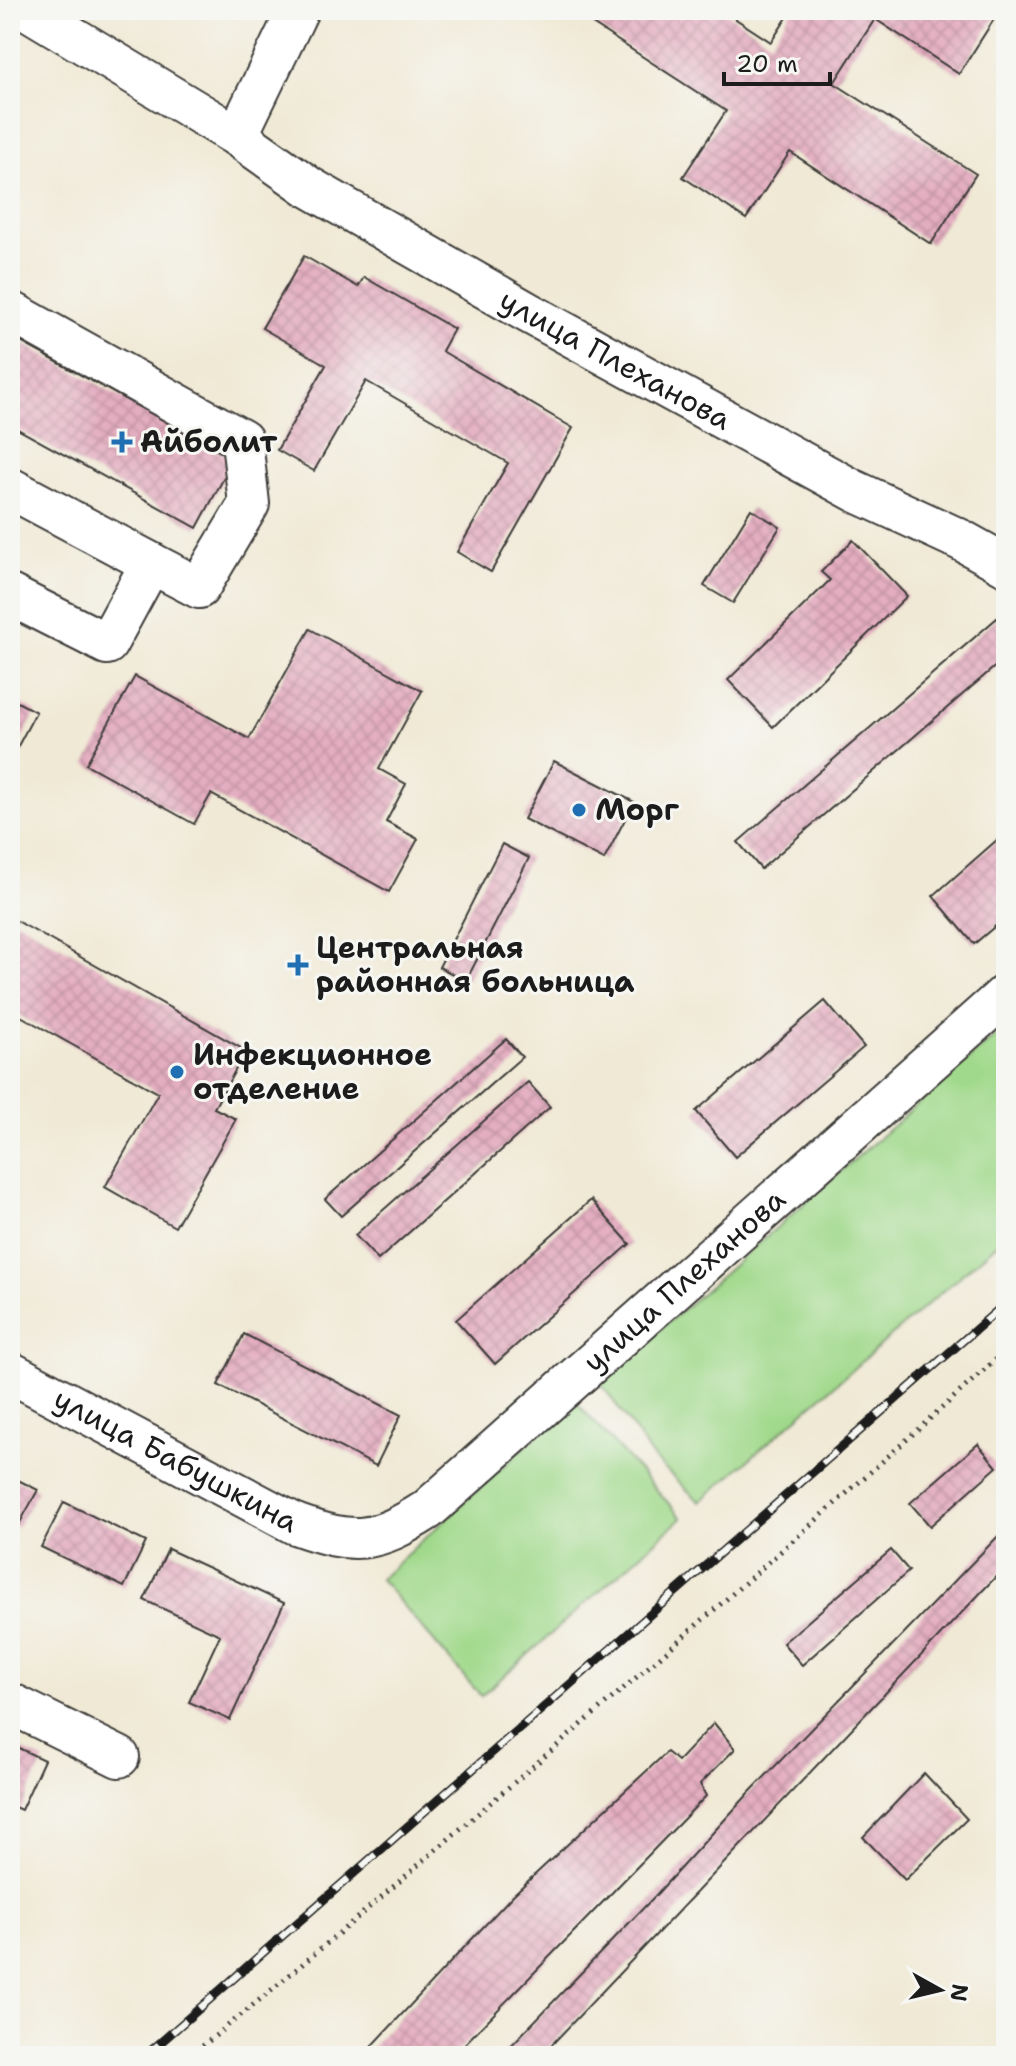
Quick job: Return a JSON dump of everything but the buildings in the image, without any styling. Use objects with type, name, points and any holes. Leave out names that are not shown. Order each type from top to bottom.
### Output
[{"type":"street","name":"улица Плеханова","points":[[28,10],[237,136],[309,187],[540,320],[855,491],[961,540],[1006,565]]},
{"type":"street","points":[[237,136],[298,10]]},
{"type":"street","points":[[10,311],[242,440],[249,504],[199,588],[10,488]]},
{"type":"street","points":[[10,595],[107,644],[151,563]]},
{"type":"street","name":"улица Плеханова","points":[[347,1537],[378,1537],[427,1510],[1006,994]]},
{"type":"street","name":"улица Бабушкина","points":[[10,1372],[295,1524],[325,1535],[347,1537]]},
{"type":"street","points":[[10,1703],[119,1757]]},
{"type":"path","points":[[190,2056],[259,2002],[535,1765],[860,1483],[1006,1350]]},
{"type":"green space","points":[[1006,1027],[1006,1236],[700,1502],[655,1460],[600,1382]]},
{"type":"green space","points":[[575,1401],[682,1518],[481,1696],[380,1579]]},
{"type":"railway","points":[[145,2056],[1006,1303]]},
{"type":"place","name":"Айболит","points":[[122,442]]},
{"type":"place","name":"Морг","points":[[579,810]]},
{"type":"place","name":"Центральная районная больница","points":[[298,965]]},
{"type":"place","name":"Инфекционное отделение","points":[[177,1072]]}]
